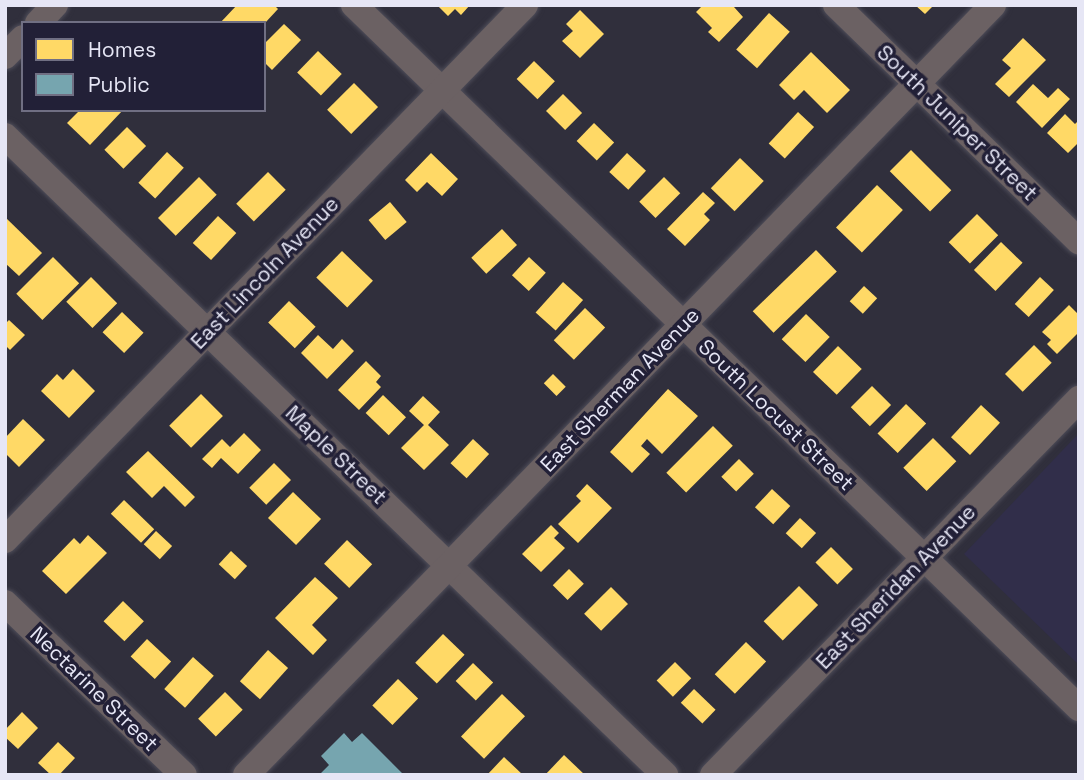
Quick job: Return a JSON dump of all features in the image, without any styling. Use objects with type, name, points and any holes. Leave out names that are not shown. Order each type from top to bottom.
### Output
[{"type":"street","points":[[40,21],[55,5]]},
{"type":"street","name":"South Locust Street","points":[[354,5],[1079,708]]},
{"type":"street","name":"East Lincoln Avenue","points":[[5,540],[525,5]]},
{"type":"street","name":"South Juniper Street","points":[[836,5],[1079,241]]},
{"type":"street","name":"East Sherman Avenue","points":[[246,775],[993,5]]},
{"type":"street","points":[[5,56],[21,40]]},
{"type":"street","name":"Maple Street","points":[[5,136],[665,775]]},
{"type":"street","name":"East Sheridan Avenue","points":[[713,775],[1079,400]]},
{"type":"street","name":"Nectarine Street","points":[[5,603],[184,775]]},
{"type":"shaded area","points":[[1079,433],[1079,665],[964,554]]},
{"type":"building: Homes","points":[[237,5],[274,5],[278,9],[266,22],[222,21]]},
{"type":"building: Homes","points":[[437,5],[470,5],[461,15],[455,9],[448,16]]},
{"type":"building: Homes","points":[[703,5],[737,5],[734,7],[743,17],[719,42],[708,32],[712,28],[696,12]]},
{"type":"building: Homes","points":[[915,5],[934,5],[925,14]]},
{"type":"building: Homes","points":[[580,10],[604,34],[580,58],[562,41],[573,31],[566,24]]},
{"type":"building: Homes","points":[[769,13],[790,32],[757,68],[736,49]]},
{"type":"building: Homes","points":[[284,24],[301,40],[272,70],[266,64],[266,42]]},
{"type":"building: Homes","points":[[1023,38],[1046,60],[1009,97],[995,84],[1011,68],[1002,60]]},
{"type":"building: Homes","points":[[318,51],[342,74],[321,96],[297,73]]},
{"type":"building: Homes","points":[[811,52],[850,90],[827,113],[804,90],[794,100],[779,85]]},
{"type":"building: Homes","points":[[534,61],[555,81],[537,99],[517,79]]},
{"type":"building: Homes","points":[[354,83],[378,107],[351,134],[327,110]]},
{"type":"building: Homes","points":[[1033,84],[1048,98],[1058,88],[1070,99],[1042,128],[1016,102]]},
{"type":"building: Homes","points":[[563,94],[582,113],[565,130],[546,111]]},
{"type":"building: Homes","points":[[78,112],[121,112],[90,145],[67,123]]},
{"type":"building: Homes","points":[[798,112],[814,127],[785,158],[769,143]]},
{"type":"building: Homes","points":[[1065,114],[1075,124],[1079,120],[1079,142],[1068,153],[1047,133]]},
{"type":"building: Homes","points":[[594,123],[614,142],[597,160],[577,141]]},
{"type":"building: Homes","points":[[127,127],[146,146],[123,169],[104,150]]},
{"type":"building: Homes","points":[[911,150],[951,190],[930,212],[890,171]]},
{"type":"building: Homes","points":[[167,152],[184,168],[155,198],[138,183]]},
{"type":"building: Homes","points":[[431,153],[458,179],[442,196],[427,182],[417,192],[405,180]]},
{"type":"building: Homes","points":[[627,153],[646,171],[628,190],[609,172]]},
{"type":"building: Homes","points":[[740,158],[764,181],[735,211],[711,188]]},
{"type":"building: Homes","points":[[268,172],[286,190],[254,221],[236,204]]},
{"type":"building: Homes","points":[[199,177],[217,195],[176,236],[158,218]]},
{"type":"building: Homes","points":[[664,177],[680,193],[656,218],[639,202]]},
{"type":"building: Homes","points":[[877,185],[903,210],[862,252],[836,227]]},
{"type":"building: Homes","points":[[703,192],[715,203],[704,214],[710,220],[685,246],[667,229]]},
{"type":"building: Homes","points":[[390,202],[407,222],[385,240],[369,220]]},
{"type":"building: Homes","points":[[977,214],[998,235],[970,263],[949,242]]},
{"type":"building: Homes","points":[[218,216],[236,233],[211,260],[193,243]]},
{"type":"building: Homes","points":[[5,217],[42,253],[19,276],[5,263]]},
{"type":"building: Homes","points":[[502,229],[517,245],[486,274],[471,258]]},
{"type":"building: Homes","points":[[1001,242],[1023,263],[995,291],[974,270]]},
{"type":"building: Homes","points":[[816,250],[837,272],[774,333],[753,311]]},
{"type":"building: Homes","points":[[342,251],[373,281],[347,307],[316,278]]},
{"type":"building: Homes","points":[[53,257],[79,283],[42,320],[16,294]]},
{"type":"building: Homes","points":[[529,257],[546,273],[529,291],[512,275]]},
{"type":"building: Homes","points":[[91,277],[117,303],[92,328],[66,302]]},
{"type":"building: Homes","points":[[1040,277],[1054,290],[1029,317],[1015,304]]},
{"type":"building: Homes","points":[[563,282],[583,300],[556,331],[536,312]]},
{"type":"building: Homes","points":[[864,286],[877,298],[863,314],[850,301]]},
{"type":"building: Homes","points":[[289,301],[316,327],[295,348],[268,323]]},
{"type":"building: Homes","points":[[1069,305],[1079,315],[1079,332],[1057,354],[1047,344],[1051,340],[1042,332]]},
{"type":"building: Homes","points":[[585,308],[605,327],[574,360],[554,340]]},
{"type":"building: Homes","points":[[122,312],[144,333],[124,353],[103,332]]},
{"type":"building: Homes","points":[[806,314],[830,337],[805,362],[782,339]]},
{"type":"building: Homes","points":[[9,320],[25,335],[10,350],[5,345],[5,324]]},
{"type":"building: Homes","points":[[318,335],[333,349],[342,339],[354,351],[327,379],[301,353]]},
{"type":"building: Homes","points":[[1034,345],[1052,363],[1023,392],[1005,374]]},
{"type":"building: Homes","points":[[838,346],[862,369],[837,395],[813,372]]},
{"type":"building: Homes","points":[[366,361],[381,376],[376,382],[381,387],[359,410],[338,390]]},
{"type":"building: Homes","points":[[73,369],[95,391],[69,418],[41,391],[57,374],[63,380]]},
{"type":"building: Homes","points":[[553,374],[566,387],[557,396],[544,383]]},
{"type":"building: Homes","points":[[872,386],[891,405],[870,426],[851,407]]},
{"type":"building: Homes","points":[[668,389],[698,416],[662,454],[647,439],[641,446],[650,454],[632,473],[610,452]]},
{"type":"building: Homes","points":[[201,394],[223,416],[191,448],[169,426]]},
{"type":"building: Homes","points":[[383,395],[406,417],[389,435],[366,413]]},
{"type":"building: Homes","points":[[423,396],[440,412],[428,425],[449,445],[424,470],[401,448],[424,425],[409,411]]},
{"type":"building: Homes","points":[[906,404],[926,423],[898,453],[878,433]]},
{"type":"building: Homes","points":[[981,405],[1000,423],[970,455],[951,437]]},
{"type":"building: Homes","points":[[23,419],[45,440],[19,467],[5,453],[5,438]]},
{"type":"building: Homes","points":[[713,426],[733,446],[686,492],[666,473]]},
{"type":"building: Homes","points":[[244,433],[261,450],[238,474],[221,458],[212,468],[202,459],[222,439],[230,447]]},
{"type":"building: Homes","points":[[933,438],[956,461],[927,491],[903,468]]},
{"type":"building: Homes","points":[[473,439],[489,454],[467,478],[450,463]]},
{"type":"building: Homes","points":[[148,451],[195,497],[185,507],[164,486],[152,498],[126,472]]},
{"type":"building: Homes","points":[[739,459],[754,474],[736,492],[721,477]]},
{"type":"building: Homes","points":[[274,463],[291,480],[266,505],[249,488]]},
{"type":"building: Homes","points":[[587,484],[612,508],[578,543],[558,524],[581,501],[576,496]]},
{"type":"building: Homes","points":[[772,489],[790,506],[773,524],[755,507]]},
{"type":"building: Homes","points":[[293,492],[321,519],[296,545],[268,518]]},
{"type":"building: Homes","points":[[124,500],[154,529],[141,543],[111,514]]},
{"type":"building: Homes","points":[[800,518],[816,533],[802,548],[786,533]]},
{"type":"building: Homes","points":[[551,525],[559,533],[554,538],[565,548],[541,572],[522,554]]},
{"type":"building: Homes","points":[[156,531],[172,546],[160,559],[144,544]]},
{"type":"building: Homes","points":[[88,535],[107,553],[66,594],[42,571],[74,538],[80,544]]},
{"type":"building: Homes","points":[[347,540],[372,564],[349,588],[324,564]]},
{"type":"building: Homes","points":[[831,547],[853,569],[837,584],[815,563]]},
{"type":"building: Homes","points":[[231,551],[247,566],[235,579],[219,564]]},
{"type":"building: Homes","points":[[569,569],[584,584],[568,600],[553,585]]},
{"type":"building: Homes","points":[[315,577],[338,598],[312,625],[327,640],[313,655],[275,618]]},
{"type":"building: Homes","points":[[799,586],[818,605],[783,640],[764,621]]},
{"type":"building: Homes","points":[[611,587],[628,604],[601,631],[584,614]]},
{"type":"building: Homes","points":[[123,601],[144,621],[124,641],[104,621]]},
{"type":"building: Homes","points":[[443,634],[465,655],[437,684],[415,663]]},
{"type":"building: Homes","points":[[147,639],[171,662],[155,679],[131,657]]},
{"type":"building: Homes","points":[[746,642],[766,661],[735,694],[715,674]]},
{"type":"building: Homes","points":[[268,650],[288,668],[260,699],[240,681]]},
{"type":"building: Homes","points":[[193,657],[214,676],[185,708],[164,689]]},
{"type":"building: Homes","points":[[675,662],[691,678],[673,697],[657,680]]},
{"type":"building: Homes","points":[[473,663],[493,682],[476,700],[456,681]]},
{"type":"building: Homes","points":[[398,679],[418,698],[392,725],[372,706]]},
{"type":"building: Homes","points":[[694,689],[716,710],[702,724],[681,703]]},
{"type":"building: Homes","points":[[225,692],[243,710],[216,737],[198,719]]},
{"type":"building: Homes","points":[[502,694],[525,716],[484,759],[461,736]]},
{"type":"building: Homes","points":[[22,712],[38,728],[18,749],[5,737],[5,730]]},
{"type":"building: Homes","points":[[58,742],[75,758],[59,775],[51,775],[38,763]]},
{"type":"building: Homes","points":[[564,755],[585,775],[545,775]]},
{"type":"building: Homes","points":[[504,757],[523,775],[487,775]]},
{"type":"building: Public","points":[[344,733],[352,742],[362,733],[404,775],[319,775],[329,765],[321,756]]}]
